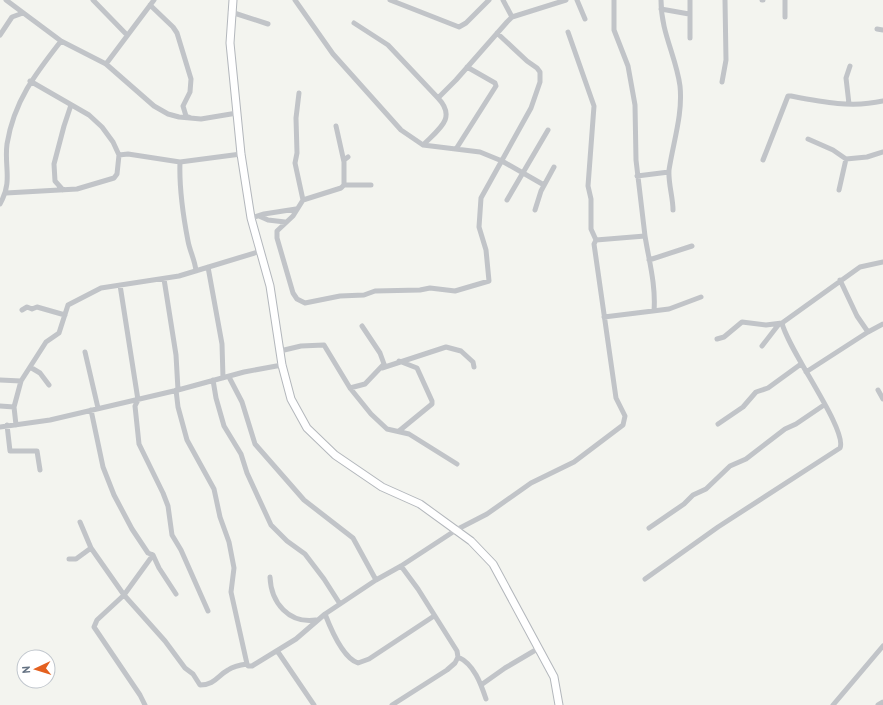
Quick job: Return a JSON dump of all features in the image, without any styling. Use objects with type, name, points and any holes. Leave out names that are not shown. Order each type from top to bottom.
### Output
[{"type":"street","points":[[6,0],[61,41],[106,64],[154,106],[168,114],[192,118],[208,118],[237,113]]},
{"type":"street","points":[[93,0],[127,35]]},
{"type":"street","points":[[106,64],[154,0]]},
{"type":"street","points":[[233,0],[230,43],[241,154],[251,218],[270,286],[282,365],[291,399],[307,428],[334,455],[382,487],[420,504],[471,541],[493,564],[540,648],[554,677],[559,705]]},
{"type":"street","points":[[295,0],[333,54],[401,130],[423,145],[476,151],[502,160],[544,185]]},
{"type":"street","points":[[390,0],[457,27],[466,23],[489,0]]},
{"type":"street","points":[[503,0],[512,18]]},
{"type":"street","points":[[438,98],[512,18],[566,0]]},
{"type":"street","points":[[577,0],[585,19]]},
{"type":"street","points":[[614,0],[614,30],[628,66],[634,100],[636,119],[635,143],[637,176],[645,236],[656,295],[654,310]]},
{"type":"street","points":[[661,0],[665,36],[677,68],[680,86],[679,107],[669,172],[673,197],[672,210]]},
{"type":"street","points":[[690,0],[690,38]]},
{"type":"street","points":[[722,82],[726,60],[725,0]]},
{"type":"street","points":[[785,0],[785,17]]},
{"type":"street","points":[[150,5],[173,27],[177,33],[191,79],[190,92],[183,106],[186,116],[192,118]]},
{"type":"street","points":[[661,9],[689,14]]},
{"type":"street","points":[[231,12],[268,24]]},
{"type":"street","points":[[0,35],[12,17],[23,13]]},
{"type":"street","points":[[354,23],[388,45],[438,98],[447,111],[446,119],[423,145]]},
{"type":"street","points":[[80,522],[91,548],[124,595],[200,685],[210,684],[226,670],[246,664],[248,666],[252,666],[278,652],[303,634],[316,620],[376,580],[401,566],[456,530],[487,514],[531,483],[574,462],[623,425],[625,416],[616,398],[594,251],[596,240],[591,229],[592,200],[588,186],[594,106],[568,32]]},
{"type":"street","points":[[371,185],[344,185],[341,188],[303,200],[293,216],[278,228],[277,238],[293,293],[300,302],[305,303],[340,296],[364,295],[383,290],[420,290],[430,288],[455,291],[489,281],[486,250],[479,227],[480,203],[538,92],[541,76],[537,68],[527,61],[497,33]]},
{"type":"street","points":[[0,204],[6,193],[8,185],[7,145],[17,108],[30,81],[61,41]]},
{"type":"street","points":[[848,104],[846,78],[850,66]]},
{"type":"street","points":[[456,149],[496,86],[495,83],[467,67]]},
{"type":"street","points":[[6,193],[83,188],[114,178],[117,174],[119,155],[113,142],[102,127],[88,115],[30,81]]},
{"type":"street","points":[[299,93],[296,118],[297,153],[295,163],[303,200]]},
{"type":"street","points":[[763,160],[788,96],[813,101],[848,104],[865,104],[883,101]]},
{"type":"street","points":[[63,190],[55,181],[54,164],[71,105]]},
{"type":"street","points":[[336,126],[344,163],[344,185]]},
{"type":"street","points":[[507,200],[548,130]]},
{"type":"street","points":[[808,139],[833,150],[846,159],[883,152]]},
{"type":"street","points":[[119,155],[128,154],[180,162],[241,154]]},
{"type":"street","points":[[344,163],[348,157]]},
{"type":"street","points":[[839,190],[846,159]]},
{"type":"street","points":[[180,162],[181,194],[189,244],[196,271]]},
{"type":"street","points":[[534,210],[544,185],[554,167]]},
{"type":"street","points":[[637,176],[669,172]]},
{"type":"street","points":[[251,218],[296,209]]},
{"type":"street","points":[[259,216],[268,220],[286,222]]},
{"type":"street","points":[[596,240],[645,236]]},
{"type":"street","points":[[649,260],[692,246]]},
{"type":"street","points":[[16,425],[14,408],[21,381],[46,342],[59,333],[65,310],[68,305],[100,288],[164,279],[261,251]]},
{"type":"street","points":[[762,346],[781,324],[840,280],[860,267],[883,262]]},
{"type":"street","points":[[208,267],[222,344],[223,378]]},
{"type":"street","points":[[164,279],[176,355],[178,407],[187,440],[214,489],[220,518],[229,542],[234,568],[230,592],[246,664]]},
{"type":"street","points":[[840,280],[857,316],[868,332]]},
{"type":"street","points":[[120,285],[138,400],[136,406],[139,444],[163,493],[169,511],[172,535],[181,550],[208,611]]},
{"type":"street","points":[[604,317],[680,306],[701,297]]},
{"type":"street","points":[[22,310],[27,307],[32,309],[37,307],[65,314]]},
{"type":"street","points":[[716,339],[724,337],[742,322],[766,325],[781,324]]},
{"type":"street","points":[[645,579],[718,527],[840,448],[842,439],[786,336],[781,324]]},
{"type":"street","points":[[806,372],[883,324]]},
{"type":"street","points":[[362,326],[383,359],[384,364],[382,368]]},
{"type":"street","points":[[280,351],[301,346],[324,345],[350,388],[371,414],[387,429],[409,434],[457,464]]},
{"type":"street","points":[[350,388],[361,386],[382,368],[399,361],[442,348],[451,347],[461,351],[471,360],[474,367]]},
{"type":"street","points":[[85,352],[98,408]]},
{"type":"street","points":[[399,361],[417,368],[432,404],[399,431]]},
{"type":"street","points":[[718,424],[743,407],[756,392],[768,388],[801,364]]},
{"type":"street","points":[[0,427],[50,420],[138,400],[213,380],[282,365]]},
{"type":"street","points":[[30,367],[40,373],[49,385]]},
{"type":"street","points":[[229,377],[242,402],[255,444],[304,500],[353,538],[376,580]]},
{"type":"street","points":[[0,380],[21,381]]},
{"type":"street","points":[[213,380],[216,398],[224,426],[241,454],[247,473],[271,525],[286,541],[305,554],[324,579],[340,604]]},
{"type":"street","points":[[878,390],[883,399]]},
{"type":"street","points":[[649,528],[684,504],[693,495],[706,489],[730,466],[746,458],[785,429],[796,424],[824,404]]},
{"type":"street","points":[[0,406],[14,408]]},
{"type":"street","points":[[91,410],[103,467],[109,484],[132,529],[148,553],[153,555],[159,568],[176,594]]},
{"type":"street","points":[[7,425],[10,450],[37,451],[40,470]]},
{"type":"street","points":[[69,559],[76,558],[91,548]]},
{"type":"street","points":[[145,705],[140,695],[94,627],[97,620],[124,595],[153,555]]},
{"type":"street","points":[[392,705],[447,670],[455,664],[458,657],[457,651],[401,566]]},
{"type":"street","points":[[270,577],[270,586],[276,598],[289,616],[306,622],[316,620]]},
{"type":"street","points":[[325,614],[329,626],[349,657],[358,662],[369,659],[434,616]]},
{"type":"street","points":[[833,705],[883,646]]},
{"type":"street","points":[[481,685],[505,668],[540,648]]},
{"type":"street","points":[[278,652],[314,705]]},
{"type":"street","points":[[458,657],[464,660],[473,671],[481,685],[486,699]]},
{"type":"street","points":[[878,705],[883,702]]}]
